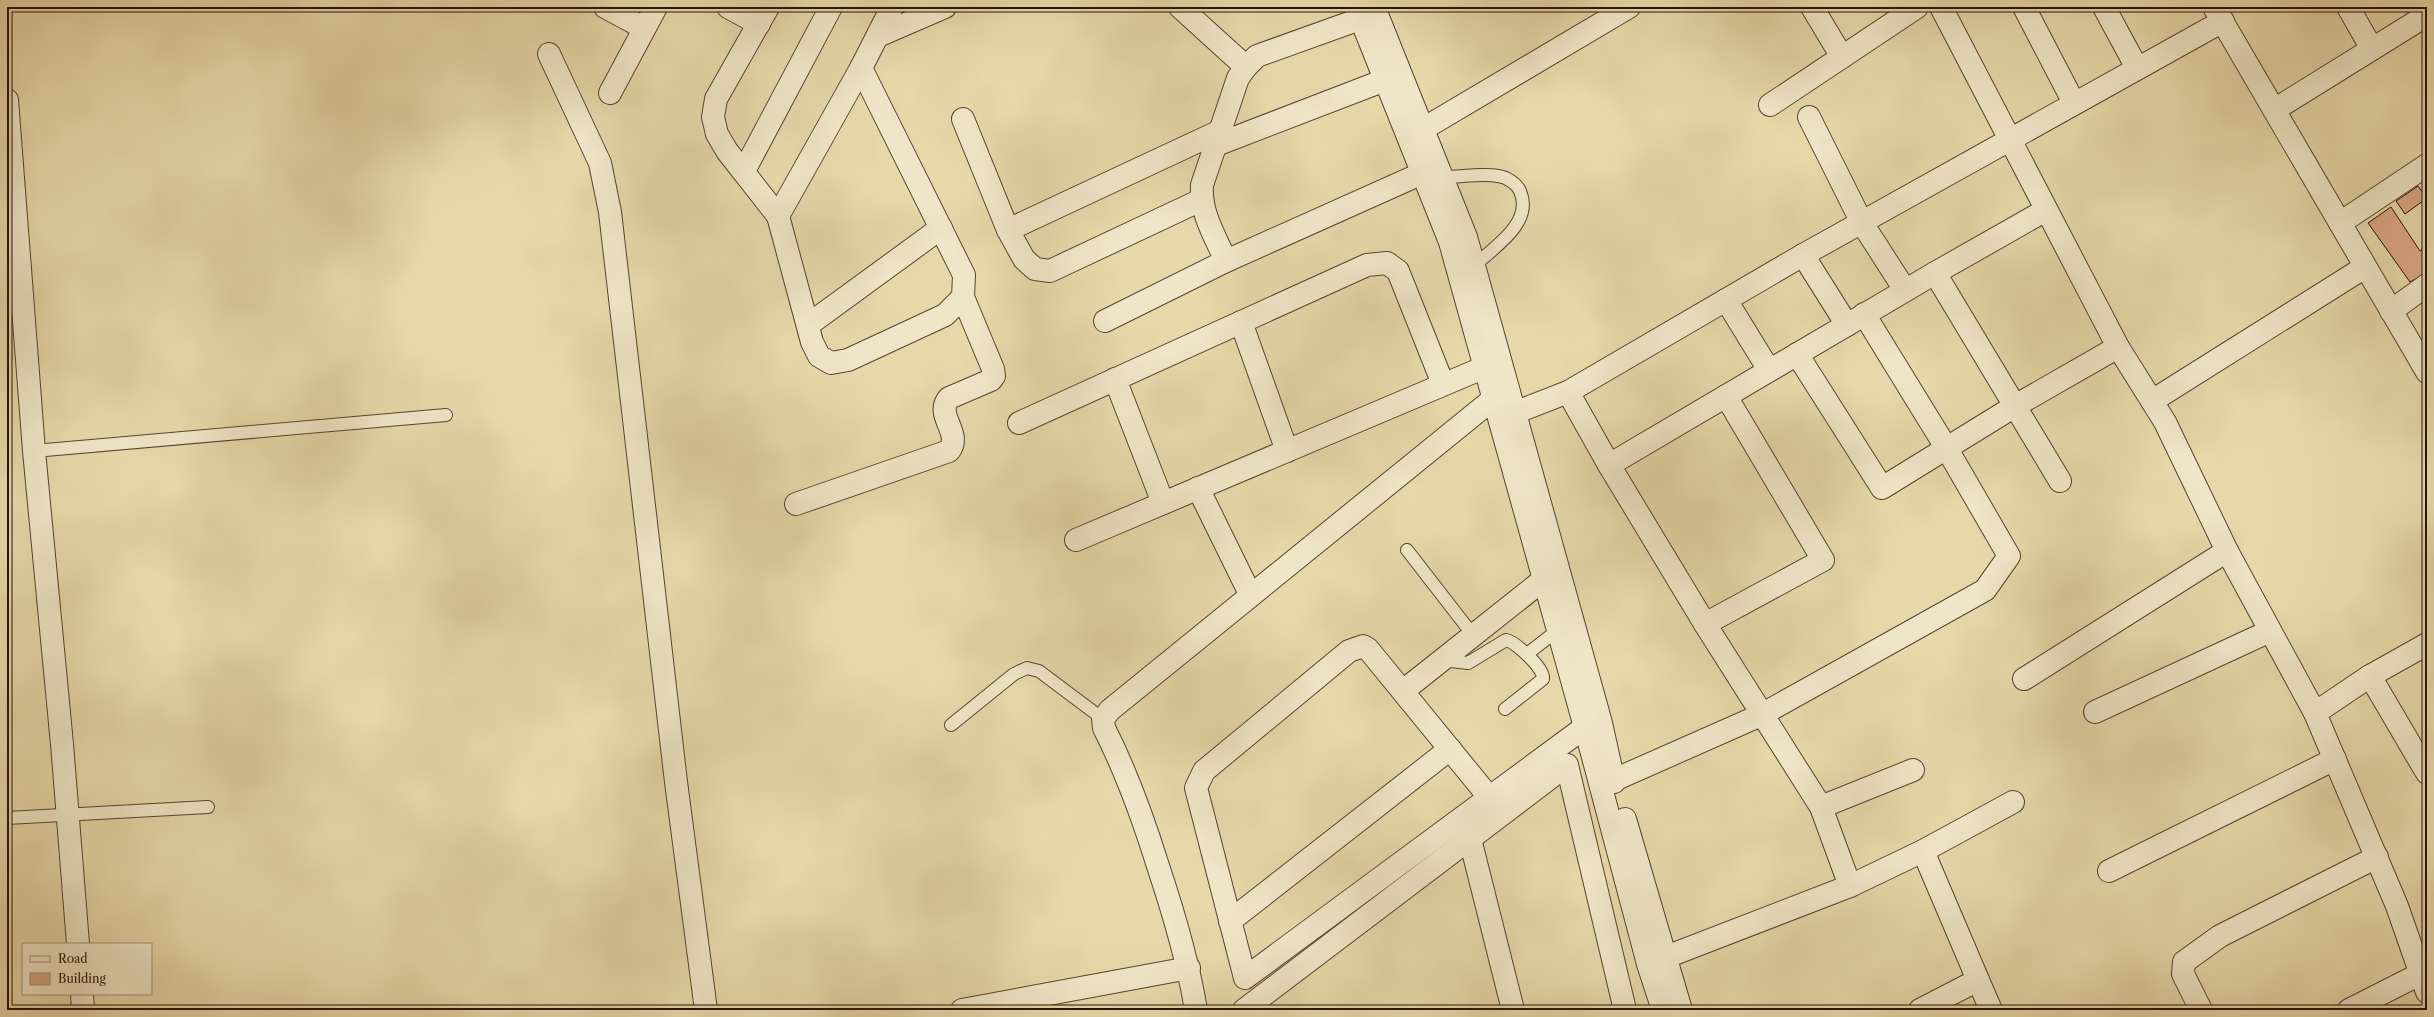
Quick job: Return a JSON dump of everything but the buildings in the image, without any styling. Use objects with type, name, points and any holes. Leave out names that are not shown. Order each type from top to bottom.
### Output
[{"type":"street","points":[[605,7],[644,28]]},
{"type":"street","points":[[610,93],[656,7]]},
{"type":"street","points":[[728,7],[763,16],[716,99],[714,117],[717,134],[727,151],[778,216],[808,325],[819,356],[831,363],[848,360],[945,315],[963,297]]},
{"type":"street","points":[[744,171],[831,7]]},
{"type":"street","points":[[778,216],[861,68],[892,7]]},
{"type":"street","points":[[878,36],[945,7]]},
{"type":"street","points":[[1180,7],[1246,67]]},
{"type":"street","points":[[1423,129],[1629,7]]},
{"type":"street","points":[[1812,7],[1842,57]]},
{"type":"street","points":[[1770,105],[1917,7]]},
{"type":"street","points":[[1941,7],[2118,347],[2165,422],[2227,552],[2315,713],[2397,906],[2423,983],[2349,1010]]},
{"type":"street","points":[[2024,7],[2074,103]]},
{"type":"street","points":[[2104,7],[2137,68]]},
{"type":"street","points":[[2348,7],[2372,49]]},
{"type":"street","points":[[1226,261],[1204,212],[1201,200],[1202,185],[1238,78],[1257,56],[1367,12]]},
{"type":"street","points":[[1367,12],[1423,129],[1435,172],[1450,242],[1492,364],[1500,393],[1544,580],[1585,727],[1656,961],[1669,1009]]},
{"type":"street","points":[[1367,12],[1385,80],[1435,172],[1466,237],[1474,266],[1492,364]]},
{"type":"street","points":[[1514,413],[1568,392],[1803,255],[2137,68],[2218,14],[2427,372]]},
{"type":"street","points":[[2274,110],[2427,15]]},
{"type":"street","points":[[549,54],[600,163],[610,212],[676,782],[706,1010]]},
{"type":"street","points":[[796,504],[949,451],[953,445],[954,437],[944,411],[944,404],[949,398],[991,380],[994,376],[994,369],[963,297],[964,275],[861,68]]},
{"type":"street","points":[[1008,230],[1218,138],[1385,80]]},
{"type":"street","points":[[7,100],[34,451],[68,814],[78,943]]},
{"type":"street","points":[[1809,117],[1862,223],[1905,290]]},
{"type":"street","points":[[964,119],[1008,230],[1024,259],[1035,269],[1050,271],[1201,200]]},
{"type":"street","points":[[2340,223],[2426,169]]},
{"type":"street","points":[[1105,321],[1226,261],[1435,172]]},
{"type":"street","points":[[1609,465],[1905,290],[2046,210]]},
{"type":"street","points":[[808,325],[941,228]]},
{"type":"street","points":[[1614,780],[1762,715],[1985,590],[2008,556],[1947,449],[1855,320],[1803,255]]},
{"type":"street","points":[[1019,423],[1367,265],[1387,263],[1398,271],[1443,384]]},
{"type":"street","points":[[2152,401],[2365,267]]},
{"type":"street","points":[[1935,273],[2060,481]]},
{"type":"street","points":[[2391,311],[2427,284]]},
{"type":"street","points":[[1726,300],[1769,370]]},
{"type":"street","points":[[1241,322],[1288,450]]},
{"type":"street","points":[[1797,354],[1882,488],[2015,406],[2118,347]]},
{"type":"street","points":[[1076,540],[1492,364]]},
{"type":"street","points":[[1115,379],[1163,503]]},
{"type":"street","points":[[1568,392],[1609,465],[1705,624],[1821,807],[1850,886]]},
{"type":"street","points":[[1500,393],[1514,413],[1601,723],[1656,961]]},
{"type":"street","points":[[1196,1010],[1189,968],[1134,791],[1104,728],[1103,718],[1110,710],[1250,594],[1500,393]]},
{"type":"street","points":[[1705,624],[1823,560],[1726,396]]},
{"type":"street","points":[[1198,488],[1250,594]]},
{"type":"street","points":[[2024,679],[2227,552]]},
{"type":"street","points":[[1403,691],[1544,580]]},
{"type":"street","points":[[2095,712],[2270,631]]},
{"type":"street","points":[[2315,713],[2370,676],[2427,644]]},
{"type":"street","points":[[1489,797],[1368,649],[1363,646],[1356,647],[1204,771],[1196,788],[1246,978],[1585,727]]},
{"type":"street","points":[[2370,676],[2427,773]]},
{"type":"street","points":[[1230,921],[1450,749]]},
{"type":"street","points":[[2109,871],[2335,759]]},
{"type":"street","points":[[1244,1010],[1567,765],[1625,1010]]},
{"type":"street","points":[[1821,807],[1913,770]]},
{"type":"street","points":[[1656,961],[1850,886],[1923,850],[2013,802]]},
{"type":"street","points":[[1470,839],[1513,1010]]},
{"type":"street","points":[[1923,850],[1991,1010]]},
{"type":"street","points":[[2201,1010],[2183,974],[2184,962],[2220,936],[2377,858]]},
{"type":"street","points":[[962,1010],[1189,968]]},
{"type":"street","points":[[1920,1010],[1978,980]]},
{"type":"street","points":[[82,995],[83,1010]]},
{"type":"lane","points":[[1435,172],[1499,176],[1510,180],[1520,189],[1524,202],[1523,215],[1517,225],[1474,266]]},
{"type":"lane","points":[[34,451],[446,415]]},
{"type":"lane","points":[[1407,550],[1473,635]]},
{"type":"lane","points":[[1527,654],[1558,630]]},
{"type":"lane","points":[[1442,660],[1468,663],[1506,640],[1527,654],[1542,672],[1543,679],[1505,709]]},
{"type":"lane","points":[[952,726],[1014,674],[1027,668],[1039,671],[1103,718]]},
{"type":"lane","points":[[7,818],[208,807]]}]
